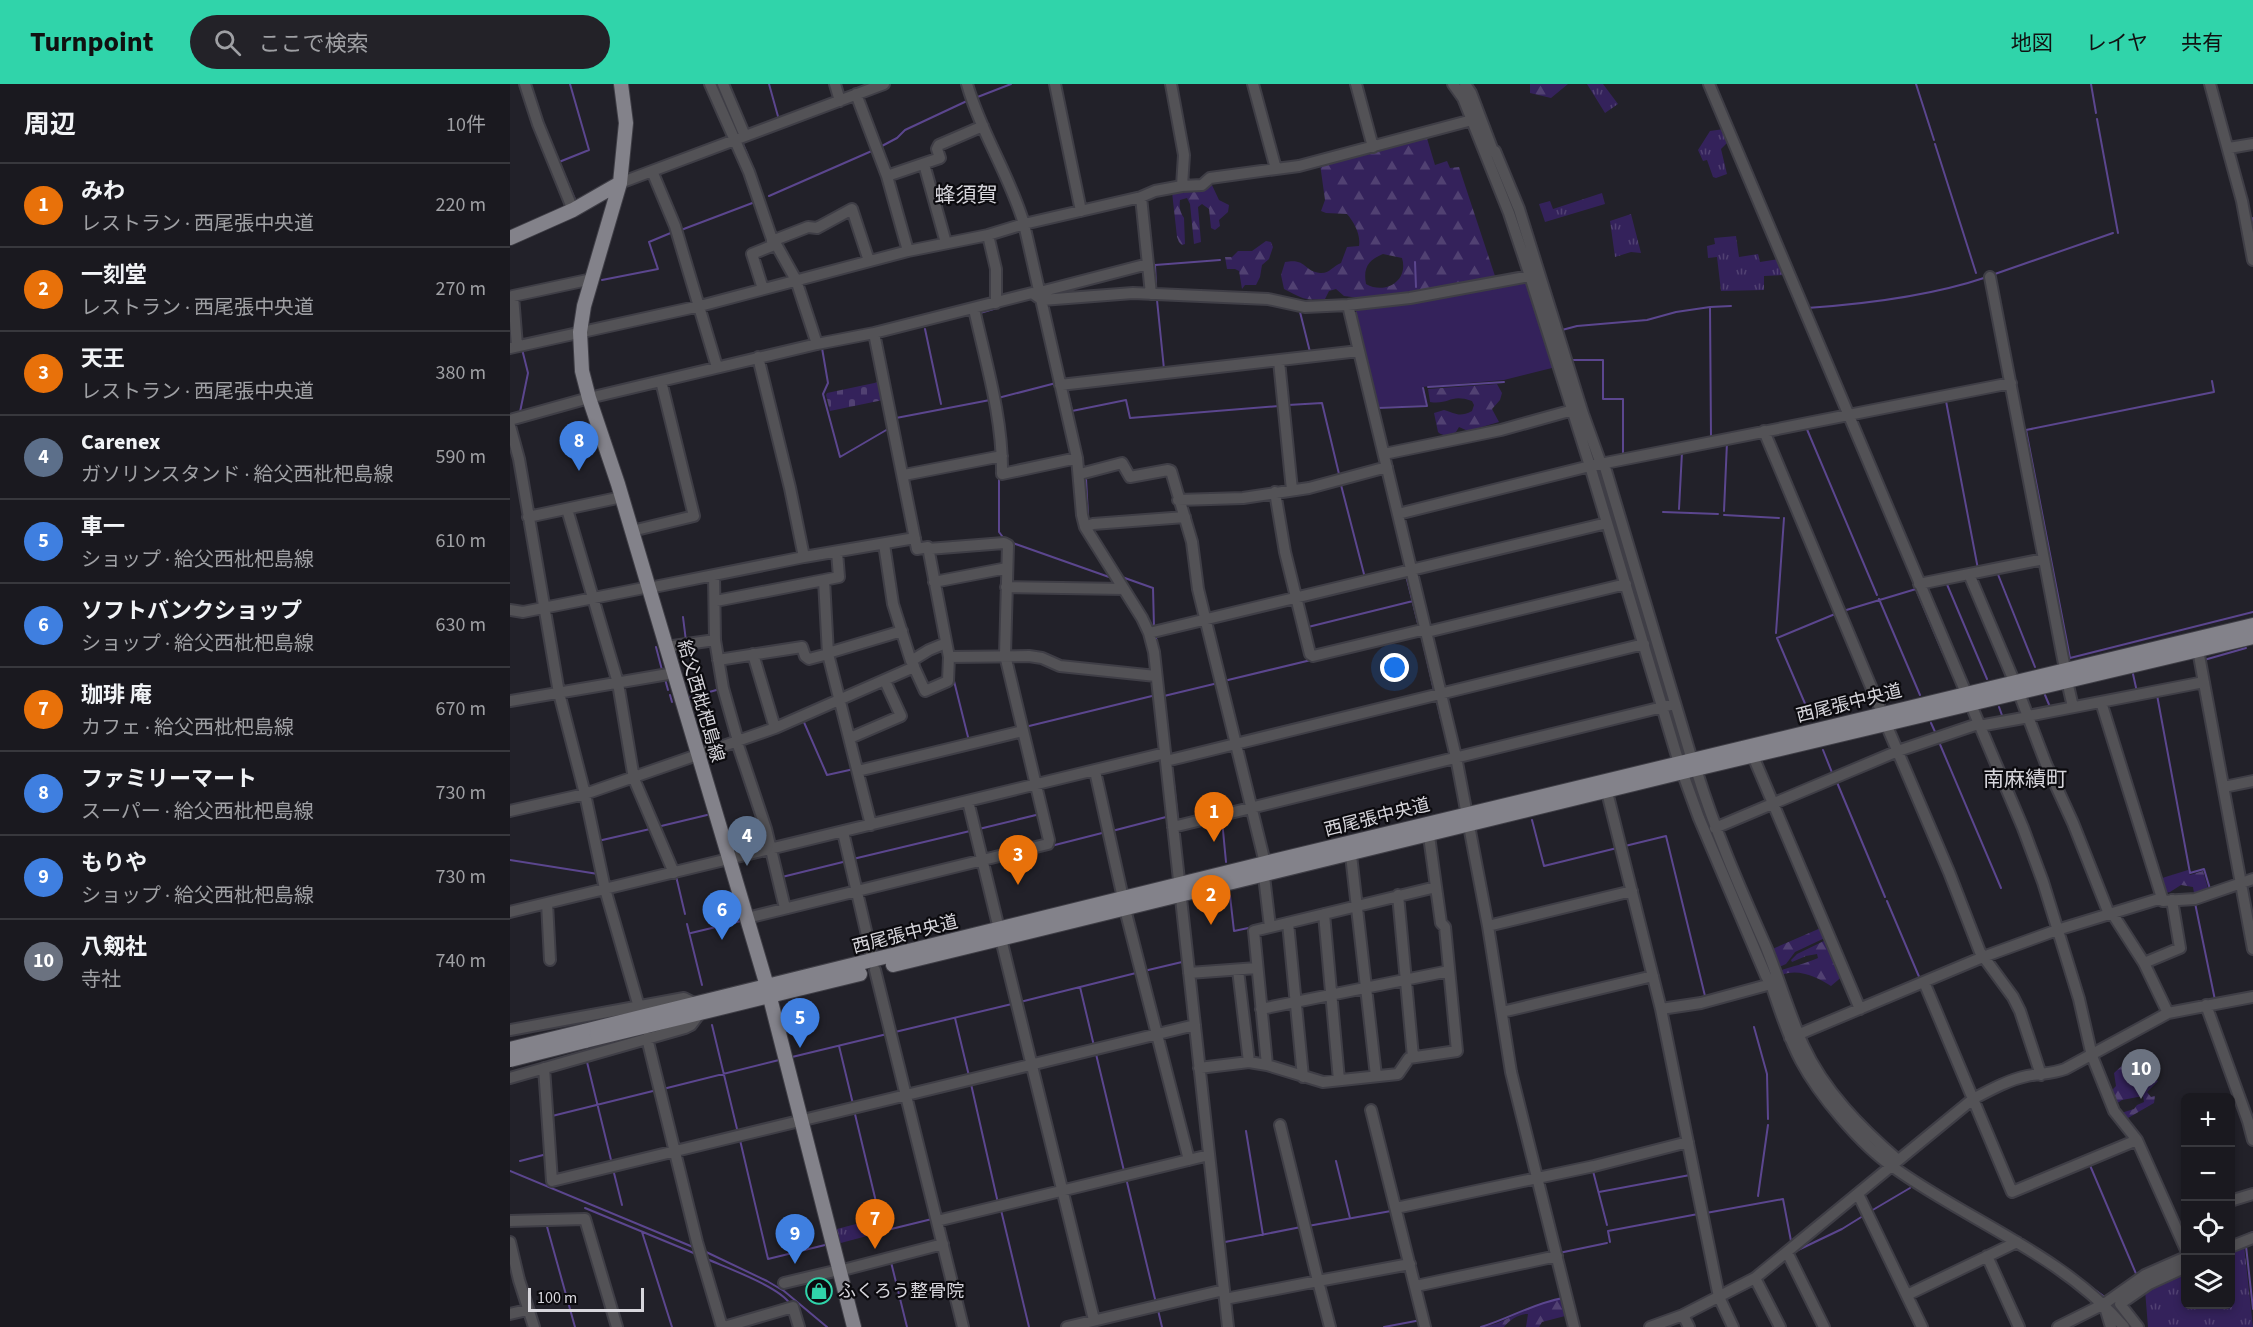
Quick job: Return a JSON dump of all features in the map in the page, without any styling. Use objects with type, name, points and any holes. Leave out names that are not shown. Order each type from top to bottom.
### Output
[{"type":"main road","name":"給父西枇杷島線","points":[[621,84],[626,123],[620,183],[584,306],[580,332],[582,371],[622,497],[769,991],[854,1327]]},
{"type":"main road","points":[[510,237],[573,210],[620,183]]},
{"type":"main road","name":"西尾張中央道","points":[[510,1049],[584,1036],[769,991],[2066,675],[2253,625]]},
{"type":"main road","name":"西尾張中央道","points":[[2066,675],[2198,651],[2253,637]]},
{"type":"main road","name":"西尾張中央道","points":[[1265,869],[1351,855],[1429,836],[1468,820],[1607,792],[1688,766],[1754,756],[1884,719]]},
{"type":"main road","name":"西尾張中央道","points":[[510,1060],[584,1036]]},
{"type":"street","points":[[525,84],[538,124],[573,210]]},
{"type":"street","points":[[710,84],[749,172],[773,243],[777,246],[796,280],[818,344]]},
{"type":"street","points":[[723,84],[746,136]]},
{"type":"street","points":[[835,84],[840,101]]},
{"type":"street","points":[[620,183],[884,84]]},
{"type":"street","points":[[967,84],[1024,224],[1038,295],[1077,458],[1085,527],[1149,633],[1156,676],[1228,1327]]},
{"type":"street","points":[[1055,84],[1081,211]]},
{"type":"street","points":[[1171,84],[1184,155],[1182,186]]},
{"type":"street","points":[[1253,84],[1276,169]]},
{"type":"street","points":[[1356,84],[1373,147]]},
{"type":"street","points":[[1453,84],[1463,98],[1472,120],[1493,151],[1509,213],[1573,410],[1599,465],[1607,523],[1663,707],[1781,984],[1801,1062],[1854,1131],[1894,1163],[2017,1242],[2104,1304],[2124,1327]]},
{"type":"street","points":[[1465,84],[1471,93],[1493,151],[1519,208],[1543,279],[1583,414],[1675,704],[1704,828],[1766,976],[1772,984],[1795,1036]]},
{"type":"street","points":[[1709,84],[2022,828],[2079,999],[2092,1056],[2114,1111],[2137,1140],[2181,1239]]},
{"type":"street","points":[[2210,84],[2229,148],[2253,260]]},
{"type":"street","points":[[856,94],[887,176],[908,251]]},
{"type":"street","points":[[592,279],[513,296],[513,347],[700,306],[908,251],[988,235],[1024,224],[1141,197],[1155,191],[1202,185],[1210,178],[1299,166],[1472,120]]},
{"type":"street","points":[[887,176],[940,158],[937,148],[939,145],[983,126]]},
{"type":"street","points":[[2229,148],[2253,144]]},
{"type":"street","points":[[924,164],[946,243]]},
{"type":"street","points":[[652,171],[675,226],[717,367]]},
{"type":"street","points":[[1141,197],[1151,294]]},
{"type":"street","points":[[763,289],[752,254],[808,226],[817,228],[852,209],[869,261]]},
{"type":"street","points":[[988,235],[996,269],[996,303]]},
{"type":"street","points":[[510,420],[589,398],[758,357],[1038,295],[1148,264]]},
{"type":"street","points":[[1038,295],[1133,293],[1268,299],[1305,307],[1410,298],[1530,276]]},
{"type":"street","points":[[1990,277],[2073,707]]},
{"type":"street","points":[[1348,305],[1456,757],[1488,926],[1511,1072],[1574,1327]]},
{"type":"street","points":[[974,309],[994,399],[1002,456],[1002,474],[1077,458]]},
{"type":"street","points":[[747,918],[1048,844],[1049,840],[1005,655],[1008,545],[1004,543],[917,549],[874,333]]},
{"type":"street","points":[[1060,386],[1359,351]]},
{"type":"street","points":[[758,357],[804,557]]},
{"type":"street","points":[[1279,361],[1292,490]]},
{"type":"street","points":[[632,531],[694,516],[661,381]]},
{"type":"street","points":[[1398,514],[1599,465],[2011,383]]},
{"type":"street","points":[[1384,454],[1501,430],[1573,410]]},
{"type":"street","points":[[510,426],[519,459],[559,693],[585,794],[605,890],[639,1007]]},
{"type":"street","points":[[1764,431],[1983,957],[2013,997],[2020,1011],[2041,1075]]},
{"type":"street","points":[[904,475],[1002,456]]},
{"type":"street","points":[[1080,474],[1122,463],[1130,477],[1171,471],[1192,542],[1198,589],[1265,869],[1270,927]]},
{"type":"street","points":[[1178,500],[1243,498],[1309,488],[1387,467]]},
{"type":"street","points":[[1275,492],[1295,598],[1310,654],[1313,656],[1626,584]]},
{"type":"street","points":[[528,517],[622,497]]},
{"type":"street","points":[[567,509],[618,683],[634,778],[674,873]]},
{"type":"street","points":[[1085,527],[1093,524],[1185,517]]},
{"type":"street","points":[[1149,633],[1607,523]]},
{"type":"street","points":[[510,610],[524,612],[804,557],[915,538]]},
{"type":"street","points":[[884,543],[893,604],[913,664],[925,691],[948,681],[949,657],[928,549]]},
{"type":"street","points":[[716,601],[839,577],[837,552]]},
{"type":"street","points":[[1919,584],[2044,559]]},
{"type":"street","points":[[934,582],[1007,568]]},
{"type":"street","points":[[1969,574],[2017,687],[2046,764],[2110,913],[2144,963],[2168,1013]]},
{"type":"street","points":[[714,576],[715,640],[723,688],[737,741],[772,849],[785,908]]},
{"type":"street","points":[[824,580],[828,654],[871,825]]},
{"type":"street","points":[[1006,587],[1124,589]]},
{"type":"street","points":[[718,660],[802,646],[805,656],[809,659],[902,631]]},
{"type":"street","points":[[666,647],[715,640]]},
{"type":"street","points":[[510,811],[585,794],[775,728],[885,681],[913,664],[929,650],[946,643]]},
{"type":"street","points":[[510,912],[1095,771],[1236,744],[1644,644]]},
{"type":"street","points":[[2198,651],[2253,949]]},
{"type":"street","points":[[753,654],[775,728]]},
{"type":"street","points":[[949,657],[1029,656],[1060,666],[1156,676]]},
{"type":"street","points":[[510,701],[674,674]]},
{"type":"street","points":[[850,738],[901,716],[885,681]]},
{"type":"street","points":[[1715,828],[1898,751],[1978,725],[2204,682]]},
{"type":"street","points":[[2101,702],[2167,899],[2180,948],[2144,963]]},
{"type":"street","points":[[1173,827],[1675,704]]},
{"type":"street","points":[[858,771],[1023,731]]},
{"type":"street","points":[[1754,756],[1860,1009]]},
{"type":"street","points":[[1095,771],[1124,903],[1189,1160]]},
{"type":"street","points":[[2224,787],[2253,781]]},
{"type":"street","points":[[1607,792],[1661,1009],[1719,1297],[1733,1327]]},
{"type":"street","points":[[968,801],[1094,1320]]},
{"type":"street","points":[[843,832],[963,1327]]},
{"type":"street","points":[[1199,1068],[1249,1062],[1267,1065],[1323,1082],[1398,1074],[1409,1058],[1457,1052],[1445,927],[1441,923],[1429,836]]},
{"type":"street","points":[[1351,855],[1376,1076]]},
{"type":"street","points":[[1795,1036],[1983,957],[2057,930],[2110,913],[2167,899],[2196,898],[2253,879]]},
{"type":"street","points":[[1267,1065],[1254,932],[1436,886]]},
{"type":"street","points":[[1488,926],[1632,891]]},
{"type":"street","points":[[1398,896],[1413,1057]]},
{"type":"street","points":[[547,903],[550,960]]},
{"type":"street","points":[[1324,914],[1340,1080]]},
{"type":"street","points":[[1288,923],[1303,1077]]},
{"type":"street","points":[[1189,973],[1257,968]]},
{"type":"street","points":[[1238,970],[1249,1062]]},
{"type":"street","points":[[1261,1009],[1449,971]]},
{"type":"street","points":[[1502,1012],[1653,976]]},
{"type":"street","points":[[1924,982],[2012,1192],[2137,1140]]},
{"type":"street","points":[[1661,1009],[1719,999],[1772,984]]},
{"type":"street","points":[[1650,1327],[1683,1315],[1755,1278],[1973,1099],[2015,1079],[2065,1069],[2168,1013],[2253,997]]},
{"type":"street","points":[[510,1030],[684,998],[698,1008],[691,1025],[510,1078]]},
{"type":"street","points":[[2206,1005],[2253,1140]]},
{"type":"street","points":[[559,1020],[569,1061]]},
{"type":"street","points":[[544,1068],[552,1181],[1195,1024]]},
{"type":"street","points":[[647,1038],[699,1247],[723,1327],[793,1307],[799,1327]]},
{"type":"street","points":[[1371,1110],[1425,1327]]},
{"type":"street","points":[[1280,1125],[1330,1327]]},
{"type":"street","points":[[1396,1208],[1538,1178],[1688,1142]]},
{"type":"street","points":[[937,1221],[1209,1155]]},
{"type":"street","points":[[1858,1194],[1922,1327]]},
{"type":"street","points":[[2233,1201],[2253,1194]]},
{"type":"street","points":[[510,1221],[585,1219],[617,1327]]},
{"type":"street","points":[[2235,1245],[2253,1238]]},
{"type":"street","points":[[510,1242],[527,1310],[534,1327]]},
{"type":"street","points":[[1906,1294],[2017,1242]]},
{"type":"street","points":[[784,1283],[943,1244]]},
{"type":"street","points":[[1787,1252],[1824,1327]]},
{"type":"street","points":[[1416,1286],[1557,1256]]},
{"type":"street","points":[[1986,1256],[2019,1327]]},
{"type":"street","points":[[2058,1327],[2104,1304],[2145,1275],[2181,1259]]},
{"type":"street","points":[[1067,1327],[1225,1295],[1410,1264]]},
{"type":"street","points":[[2138,1327],[2120,1304],[2149,1284],[2181,1269]]},
{"type":"street","points":[[1755,1278],[1780,1327]]},
{"type":"street","points":[[2104,1304],[2111,1327]]},
{"type":"street","points":[[510,1314],[527,1310]]},
{"type":"street","points":[[1683,1315],[1689,1327]]},
{"type":"green space","points":[[1530,84],[1568,84],[1551,98],[1530,93]]},
{"type":"green space","points":[[1587,84],[1603,84],[1618,104],[1605,113]]},
{"type":"green space","points":[[1724,129],[1729,141],[1721,149],[1727,174],[1716,178],[1713,177],[1707,160],[1703,161],[1698,150],[1710,131]]},
{"type":"green space","points":[[1426,135],[1435,165],[1447,161],[1450,168],[1459,167],[1495,276],[1411,293],[1359,298],[1344,296],[1336,289],[1329,291],[1325,299],[1312,300],[1299,297],[1284,289],[1281,275],[1285,262],[1301,263],[1310,270],[1323,273],[1341,263],[1347,247],[1359,246],[1356,229],[1347,214],[1321,211],[1325,200],[1320,164]],"holes":[[[1383,254],[1402,258],[1402,273],[1394,284],[1381,288],[1366,284],[1366,269],[1374,259]]]},
{"type":"green space","points":[[1211,183],[1219,200],[1229,205],[1228,212],[1219,220],[1220,226],[1215,230],[1211,228],[1209,209],[1202,204],[1198,207],[1201,242],[1194,244],[1190,204],[1187,198],[1180,200],[1180,210],[1184,218],[1185,244],[1182,245],[1177,237],[1172,192]]},
{"type":"green space","points":[[1602,193],[1605,204],[1545,222],[1539,204],[1550,201],[1553,209]]},
{"type":"green space","points":[[1631,214],[1641,253],[1631,252],[1615,257],[1610,221]]},
{"type":"green space","points":[[1736,236],[1739,257],[1758,254],[1760,262],[1779,259],[1786,275],[1764,276],[1764,290],[1721,291],[1717,257],[1708,258],[1707,246],[1715,244],[1714,238]]},
{"type":"green space","points":[[1266,241],[1271,242],[1273,247],[1269,259],[1262,265],[1256,285],[1245,285],[1242,289],[1239,271],[1227,269],[1225,257],[1232,257],[1238,251],[1252,251]]},
{"type":"green space","points":[[1528,280],[1556,367],[1504,380],[1422,387],[1426,405],[1378,407],[1355,308]]},
{"type":"green space","points":[[879,382],[883,400],[830,411],[827,393]]},
{"type":"green space","points":[[1497,384],[1502,393],[1500,400],[1492,409],[1499,422],[1468,431],[1459,427],[1456,432],[1449,435],[1442,435],[1438,432],[1434,413],[1444,410],[1464,414],[1472,411],[1474,405],[1472,401],[1459,398],[1430,402],[1428,389]]},
{"type":"green space","points":[[2188,870],[2190,875],[2203,871],[2209,892],[2189,897],[2189,894],[2194,893],[2193,887],[2181,885],[2165,893],[2159,879]]},
{"type":"green space","points":[[1823,927],[1827,937],[1795,952],[1786,964],[1777,968],[1770,950]]},
{"type":"green space","points":[[1828,939],[1844,975],[1831,986],[1801,973],[1782,975],[1779,971],[1818,958],[1817,954],[1792,962],[1791,960],[1797,954]]},
{"type":"green space","points":[[2127,1061],[2136,1071],[2144,1067],[2150,1077],[2158,1081],[2147,1092],[2151,1097],[2155,1096],[2154,1103],[2128,1118],[2121,1113],[2134,1109],[2144,1102],[2143,1096],[2122,1100],[2116,1104],[2110,1092],[2116,1086],[2114,1073]]},
{"type":"green space","points":[[879,1218],[882,1232],[837,1244],[833,1230]]},
{"type":"green space","points":[[2244,1245],[2253,1327],[2148,1327],[2145,1290],[2181,1273],[2181,1309],[2235,1309],[2235,1249]]},
{"type":"green space","points":[[1565,1298],[1569,1315],[1542,1322],[1539,1327],[1526,1327],[1528,1314],[1514,1318],[1504,1327],[1484,1327],[1541,1303]]},
{"type":"waterway","points":[[570,84],[589,150],[559,162],[576,202]]},
{"type":"waterway","points":[[717,84],[730,114]]},
{"type":"waterway","points":[[769,84],[779,120]]},
{"type":"waterway","points":[[975,98],[1011,84]]},
{"type":"waterway","points":[[1916,84],[1934,140]]},
{"type":"waterway","points":[[2091,84],[2096,113]]},
{"type":"waterway","points":[[880,147],[897,138],[905,130],[969,100]]},
{"type":"waterway","points":[[2097,119],[2118,233]]},
{"type":"waterway","points":[[742,142],[748,156]]},
{"type":"waterway","points":[[1935,144],[1976,273]]},
{"type":"waterway","points":[[769,196],[874,150]]},
{"type":"waterway","points":[[681,230],[755,202]]},
{"type":"waterway","points":[[2252,218],[2253,224]]},
{"type":"waterway","points":[[602,280],[658,269],[649,242],[673,232]]},
{"type":"waterway","points":[[1992,275],[2113,233]]},
{"type":"waterway","points":[[1156,288],[1155,265],[1220,260]]},
{"type":"waterway","points":[[1415,262],[1416,287]]},
{"type":"waterway","points":[[1807,308],[1898,298],[1966,284],[1987,277]]},
{"type":"waterway","points":[[1157,300],[1164,369]]},
{"type":"waterway","points":[[1562,330],[1577,326],[1647,320],[1676,312],[1731,306]]},
{"type":"waterway","points":[[1710,307],[1711,439]]},
{"type":"waterway","points":[[980,313],[997,308]]},
{"type":"waterway","points":[[1300,312],[1310,352]]},
{"type":"waterway","points":[[925,329],[941,404]]},
{"type":"waterway","points":[[822,348],[828,383],[823,394],[840,457],[888,429]]},
{"type":"waterway","points":[[520,412],[528,373],[522,349]]},
{"type":"waterway","points":[[1571,360],[1603,360],[1603,399],[1623,399],[1623,456]]},
{"type":"waterway","points":[[2212,381],[2214,392],[2026,430],[2070,658],[2253,612]]},
{"type":"waterway","points":[[1428,387],[1504,382]]},
{"type":"waterway","points":[[998,398],[1056,383]]},
{"type":"waterway","points":[[1377,408],[1427,406],[1423,388]]},
{"type":"waterway","points":[[1067,389],[1072,411]]},
{"type":"waterway","points":[[896,418],[990,400]]},
{"type":"waterway","points":[[1072,411],[1126,400],[1130,418],[1279,406]]},
{"type":"waterway","points":[[1946,401],[1978,569]]},
{"type":"waterway","points":[[1288,405],[1322,403],[1339,474]]},
{"type":"waterway","points":[[1806,427],[1877,595]]},
{"type":"waterway","points":[[1724,511],[1727,442]]},
{"type":"waterway","points":[[1679,509],[1682,452]]},
{"type":"waterway","points":[[1599,469],[1668,699]]},
{"type":"waterway","points":[[999,475],[999,532],[1005,540]]},
{"type":"waterway","points":[[1086,479],[1088,515]]},
{"type":"waterway","points":[[1341,485],[1365,578]]},
{"type":"waterway","points":[[1663,512],[1718,514]]},
{"type":"waterway","points":[[1724,515],[1779,518]]},
{"type":"waterway","points":[[1776,633],[1784,518]]},
{"type":"waterway","points":[[1010,542],[1109,577]]},
{"type":"waterway","points":[[1997,572],[2035,667]]},
{"type":"waterway","points":[[1122,577],[1153,588],[1154,627]]},
{"type":"waterway","points":[[1407,579],[1419,627]]},
{"type":"waterway","points":[[1946,582],[1987,679]]},
{"type":"waterway","points":[[1843,611],[1916,589],[1943,653]]},
{"type":"waterway","points":[[1879,599],[1920,695]]},
{"type":"waterway","points":[[1308,627],[1413,601]]},
{"type":"waterway","points":[[1812,720],[1777,638],[1835,614]]},
{"type":"waterway","points":[[683,617],[686,641]]},
{"type":"waterway","points":[[1421,634],[1434,690]]},
{"type":"waterway","points":[[1156,638],[1163,684]]},
{"type":"waterway","points":[[656,647],[662,670]]},
{"type":"waterway","points":[[2204,660],[2246,648]]},
{"type":"waterway","points":[[1228,680],[1311,660]]},
{"type":"waterway","points":[[2133,674],[2137,692]]},
{"type":"waterway","points":[[953,677],[969,741]]},
{"type":"waterway","points":[[665,679],[668,690]]},
{"type":"waterway","points":[[1164,696],[1218,683]]},
{"type":"waterway","points":[[688,698],[720,689]]},
{"type":"waterway","points":[[670,695],[672,702]]},
{"type":"waterway","points":[[2045,695],[2050,707]]},
{"type":"waterway","points":[[2157,695],[2190,873],[2204,869],[2210,889]]},
{"type":"waterway","points":[[1025,727],[1152,696]]},
{"type":"waterway","points":[[1437,701],[1441,719]]},
{"type":"waterway","points":[[1999,707],[2003,718]]},
{"type":"waterway","points":[[1673,714],[1683,748]]},
{"type":"waterway","points":[[803,720],[827,775],[854,769]]},
{"type":"waterway","points":[[1931,723],[1936,734]]},
{"type":"waterway","points":[[1939,742],[2001,888]]},
{"type":"waterway","points":[[1823,750],[1833,775]]},
{"type":"waterway","points":[[1836,780],[1885,897]]},
{"type":"waterway","points":[[1174,784],[1178,820]]},
{"type":"waterway","points":[[979,829],[1040,814]]},
{"type":"waterway","points":[[657,827],[707,815]]},
{"type":"waterway","points":[[1112,831],[1166,817]]},
{"type":"waterway","points":[[1222,820],[1226,862]]},
{"type":"waterway","points":[[1532,820],[1544,866],[1617,848]]},
{"type":"waterway","points":[[598,841],[650,829]]},
{"type":"waterway","points":[[853,859],[970,831]]},
{"type":"waterway","points":[[1051,846],[1106,832]]},
{"type":"waterway","points":[[1625,846],[1666,836],[1705,996]]},
{"type":"waterway","points":[[510,860],[598,874]]},
{"type":"waterway","points":[[782,877],[847,861]]},
{"type":"waterway","points":[[676,876],[685,914]]},
{"type":"waterway","points":[[1230,896],[1234,931],[1253,927]]},
{"type":"waterway","points":[[1887,901],[1920,979]]},
{"type":"waterway","points":[[2195,903],[2215,1000]]},
{"type":"waterway","points":[[691,933],[741,921]]},
{"type":"waterway","points":[[687,924],[702,985]]},
{"type":"waterway","points":[[1144,971],[1182,962]]},
{"type":"waterway","points":[[1020,1002],[1136,973]]},
{"type":"waterway","points":[[1080,987],[1094,1046]]},
{"type":"waterway","points":[[895,1032],[1012,1004]]},
{"type":"waterway","points":[[955,1018],[969,1076]]},
{"type":"waterway","points":[[712,1025],[738,1133]]},
{"type":"waterway","points":[[1754,1027],[1767,1074],[1768,1119]]},
{"type":"waterway","points":[[792,1057],[887,1034]]},
{"type":"waterway","points":[[839,1046],[853,1104]]},
{"type":"waterway","points":[[1096,1054],[1124,1171]]},
{"type":"waterway","points":[[663,1089],[779,1060]]},
{"type":"waterway","points":[[587,1062],[612,1164]]},
{"type":"waterway","points":[[971,1084],[998,1203]]},
{"type":"waterway","points":[[552,1116],[657,1090]]},
{"type":"waterway","points":[[854,1110],[883,1231],[932,1219]]},
{"type":"waterway","points":[[1758,1196],[1768,1125]]},
{"type":"waterway","points":[[1246,1131],[1263,1235]]},
{"type":"waterway","points":[[740,1140],[768,1259],[825,1245]]},
{"type":"waterway","points":[[520,1161],[547,1154]]},
{"type":"waterway","points":[[1336,1161],[1350,1218]]},
{"type":"waterway","points":[[2089,1163],[2137,1276]]},
{"type":"waterway","points":[[613,1169],[622,1205]]},
{"type":"waterway","points":[[510,1171],[693,1247]]},
{"type":"waterway","points":[[1593,1171],[1607,1225]]},
{"type":"waterway","points":[[1599,1192],[1690,1175]]},
{"type":"waterway","points":[[1126,1178],[1156,1303]]},
{"type":"waterway","points":[[1871,1211],[1910,1188]]},
{"type":"waterway","points":[[1944,1194],[2030,1244]]},
{"type":"waterway","points":[[1706,1213],[1783,1199],[1791,1241]]},
{"type":"waterway","points":[[585,1208],[696,1254]]},
{"type":"waterway","points":[[1001,1210],[1029,1327]]},
{"type":"waterway","points":[[1308,1226],[1391,1211]]},
{"type":"waterway","points":[[1610,1242],[1608,1231],[1698,1214]]},
{"type":"waterway","points":[[1796,1251],[1863,1216]]},
{"type":"waterway","points":[[546,1223],[575,1327]]},
{"type":"waterway","points":[[1225,1242],[1301,1227]]},
{"type":"waterway","points":[[642,1232],[672,1327]]},
{"type":"waterway","points":[[2242,1237],[2253,1232]]},
{"type":"waterway","points":[[1559,1253],[1607,1243]]},
{"type":"waterway","points":[[2246,1246],[2253,1309]]},
{"type":"waterway","points":[[704,1251],[784,1291],[827,1327]]},
{"type":"waterway","points":[[707,1259],[765,1285],[776,1291],[790,1304]]},
{"type":"waterway","points":[[891,1262],[907,1327]]},
{"type":"waterway","points":[[1744,1290],[1753,1285]]},
{"type":"waterway","points":[[2091,1287],[2106,1298]]},
{"type":"waterway","points":[[1725,1300],[1737,1293]]},
{"type":"waterway","points":[[1481,1327],[1563,1298]]},
{"type":"waterway","points":[[1158,1310],[1162,1327]]},
{"type":"waterway","points":[[1384,1327],[1421,1320]]},
{"type":"place","name":"ファミリーマート","points":[[579,471]]},
{"type":"place","name":"みわ","points":[[1214,842]]},
{"type":"place","name":"Carenex","points":[[747,866]]},
{"type":"place","name":"天王","points":[[1018,885]]},
{"type":"place","name":"一刻堂","points":[[1211,925]]},
{"type":"place","name":"ソフトバンクショップ","points":[[722,940]]},
{"type":"place","name":"車一","points":[[800,1048]]},
{"type":"place","name":"八剱社","points":[[2141,1099]]},
{"type":"place","name":"珈琲 庵","points":[[875,1249]]},
{"type":"place","name":"もりや","points":[[795,1264]]},
{"type":"place","name":"ふくろう整骨院","points":[[819,1291]]},
{"type":"district","name":"蜂須賀","points":[[966,195]]},
{"type":"district","name":"南麻績町","points":[[2025,779]]}]
